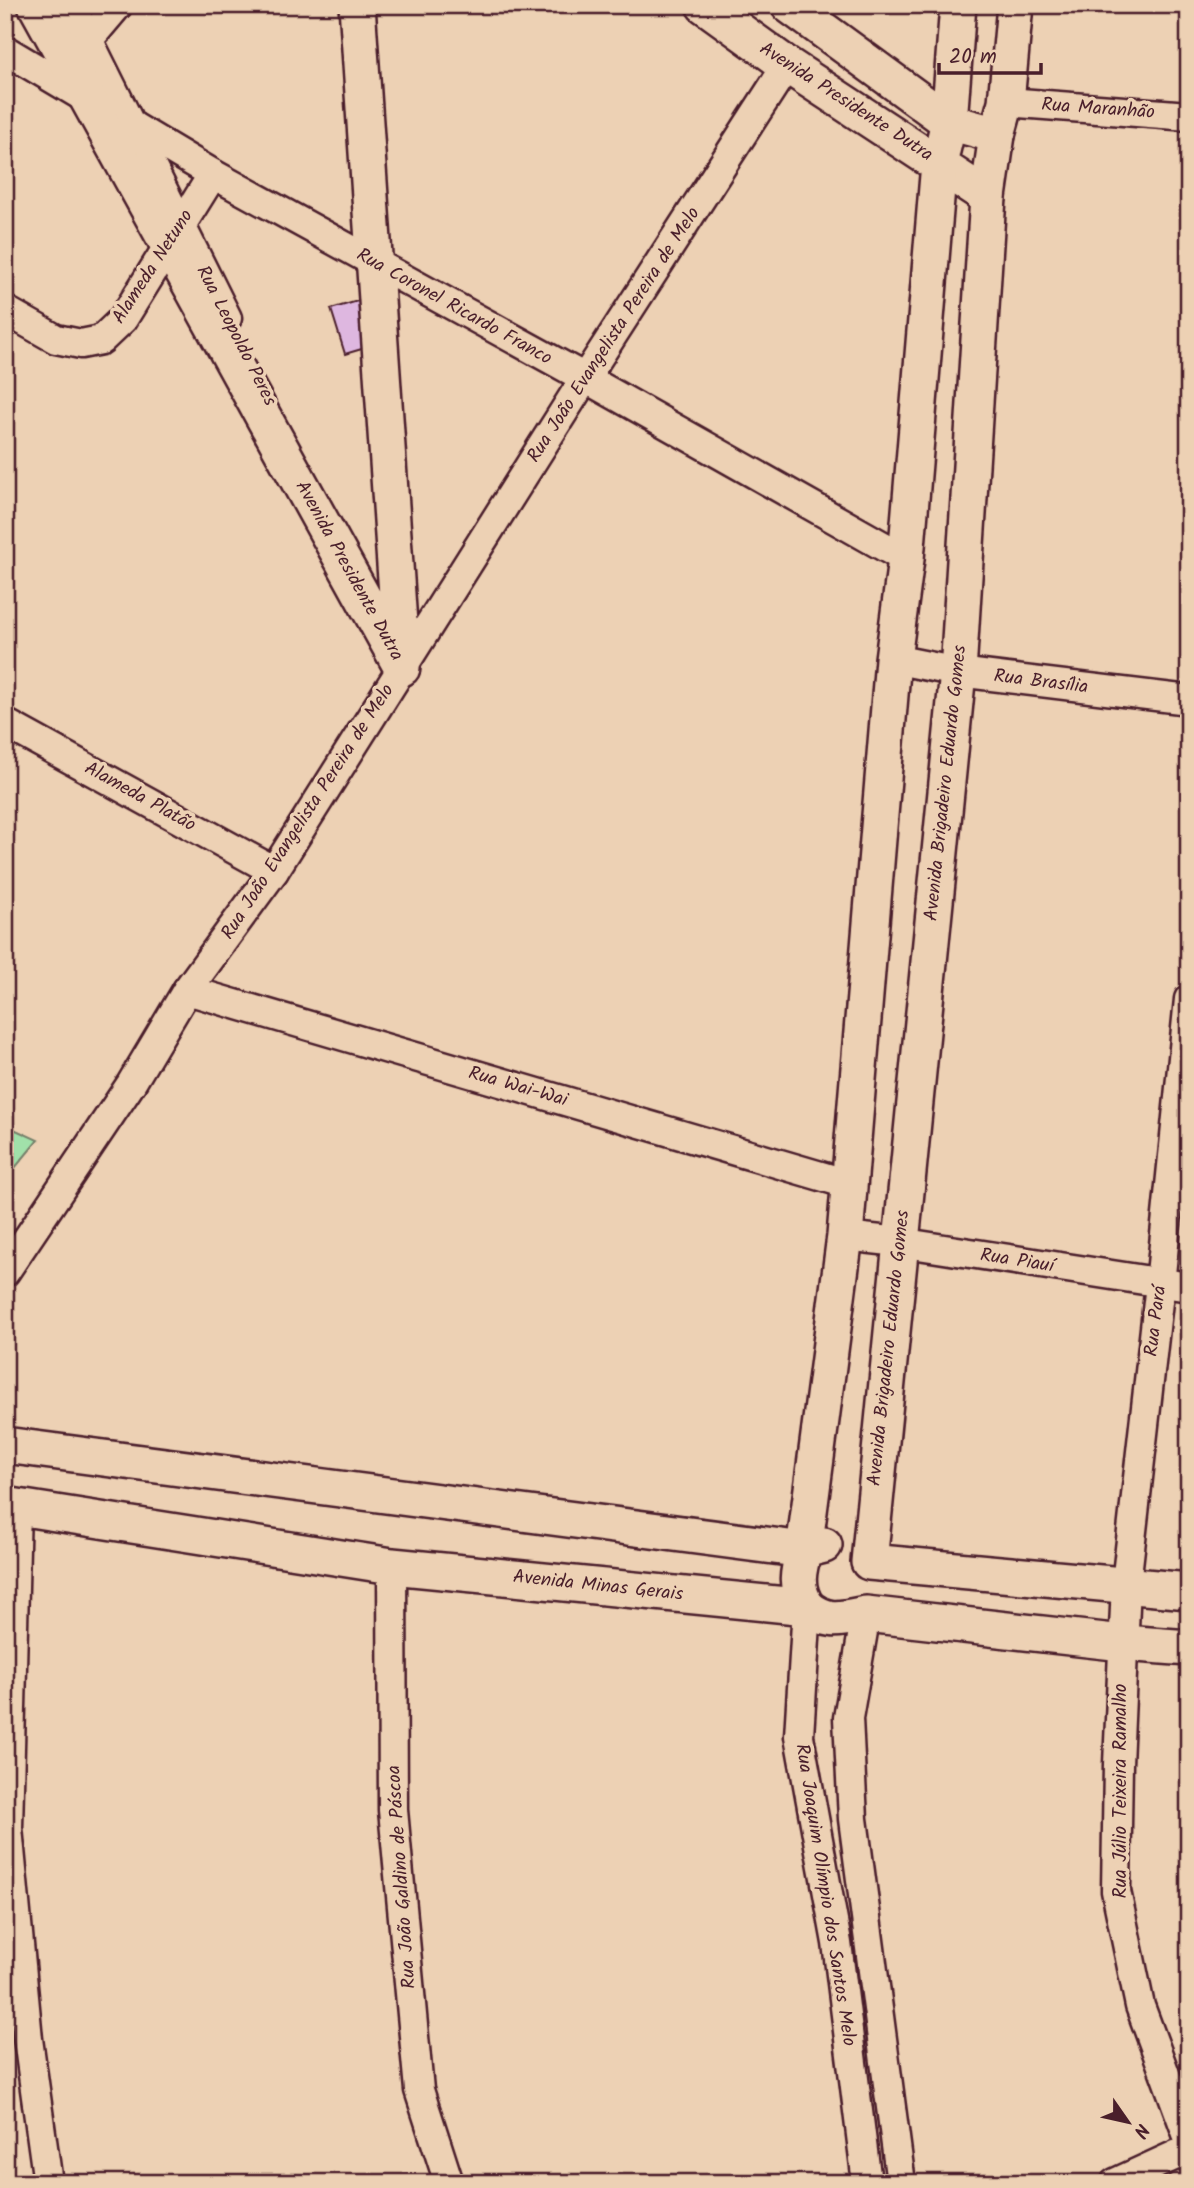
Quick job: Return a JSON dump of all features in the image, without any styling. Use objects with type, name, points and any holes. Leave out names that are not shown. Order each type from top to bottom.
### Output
[{"type":"street","name":"Avenida Presidente Dutra","points":[[36,5],[402,668]]},
{"type":"street","name":"Rua Leopoldo Peres","points":[[71,5],[402,668]]},
{"type":"street","points":[[56,79],[118,5]]},
{"type":"street","name":"Avenida Presidente Dutra","points":[[357,5],[402,668]]},
{"type":"street","name":"Avenida Presidente Dutra","points":[[704,5],[787,65],[988,197]]},
{"type":"street","name":"Avenida Presidente Dutra","points":[[789,5],[949,122],[996,135]]},
{"type":"street","points":[[807,1606],[800,1596],[797,1584],[809,1555],[845,1236],[893,659],[906,559],[939,163],[949,122],[958,5]]},
{"type":"street","name":"Avenida Brigadeiro Eduardo Gomes","points":[[869,1562],[958,672],[988,197],[996,135],[1006,102],[1015,5]]},
{"type":"street","name":"Rua Coronel Ricardo Franco","points":[[5,50],[213,174],[586,378],[906,559]]},
{"type":"street","name":"Rua João Evangelista Pereira de Melo","points":[[5,1272],[131,1084],[187,990],[274,871],[787,65]]},
{"type":"street","name":"Rua Maranhão","points":[[1006,102],[1189,116]]},
{"type":"street","name":"Alameda Netuno","points":[[5,310],[57,339],[81,344],[101,340],[122,319],[213,174]]},
{"type":"street","name":"Rua Brasília","points":[[893,659],[958,672],[1189,700]]},
{"type":"street","name":"Alameda Platão","points":[[5,723],[274,871]]},
{"type":"street","name":"Rua Wai-Wai","points":[[187,990],[848,1184]]},
{"type":"street","name":"Rua Pará","points":[[1123,1643],[1126,1584],[1189,999]]},
{"type":"street","name":"Rua Piauí","points":[[845,1236],[1189,1287]]},
{"type":"street","points":[[5,1445],[809,1555],[836,1543],[849,1545],[869,1562],[874,1586],[858,1611]]},
{"type":"street","points":[[11,1506],[8,1828],[28,2039],[48,2183]]},
{"type":"street","name":"Avenida Minas Gerais","points":[[11,1506],[392,1566],[807,1606],[827,1619],[858,1611],[1123,1643],[1189,1648]]},
{"type":"street","points":[[869,1562],[1189,1591]]},
{"type":"street","name":"Rua João Galdino de Páscoa","points":[[392,1566],[393,1810],[419,2090],[449,2183]]},
{"type":"street","name":"Rua Joaquim Olímpio dos Santos Melo","points":[[807,1606],[799,1736],[837,1943],[867,2183]]},
{"type":"street","name":"Rua Joaquim Olímpio dos Santos Melo","points":[[858,1611],[848,1717],[853,1819],[863,1914],[901,2183]]},
{"type":"street","name":"Rua Júlio Teixeira Ramalho","points":[[1123,1643],[1116,1891],[1140,2006],[1189,2139]]},
{"type":"street","points":[[1115,2183],[1189,2149]]},
{"type":"green space","points":[[5,1125],[38,1140],[5,1180]]},
{"type":"building","points":[[361,300],[375,345],[345,354],[331,309]]}]
